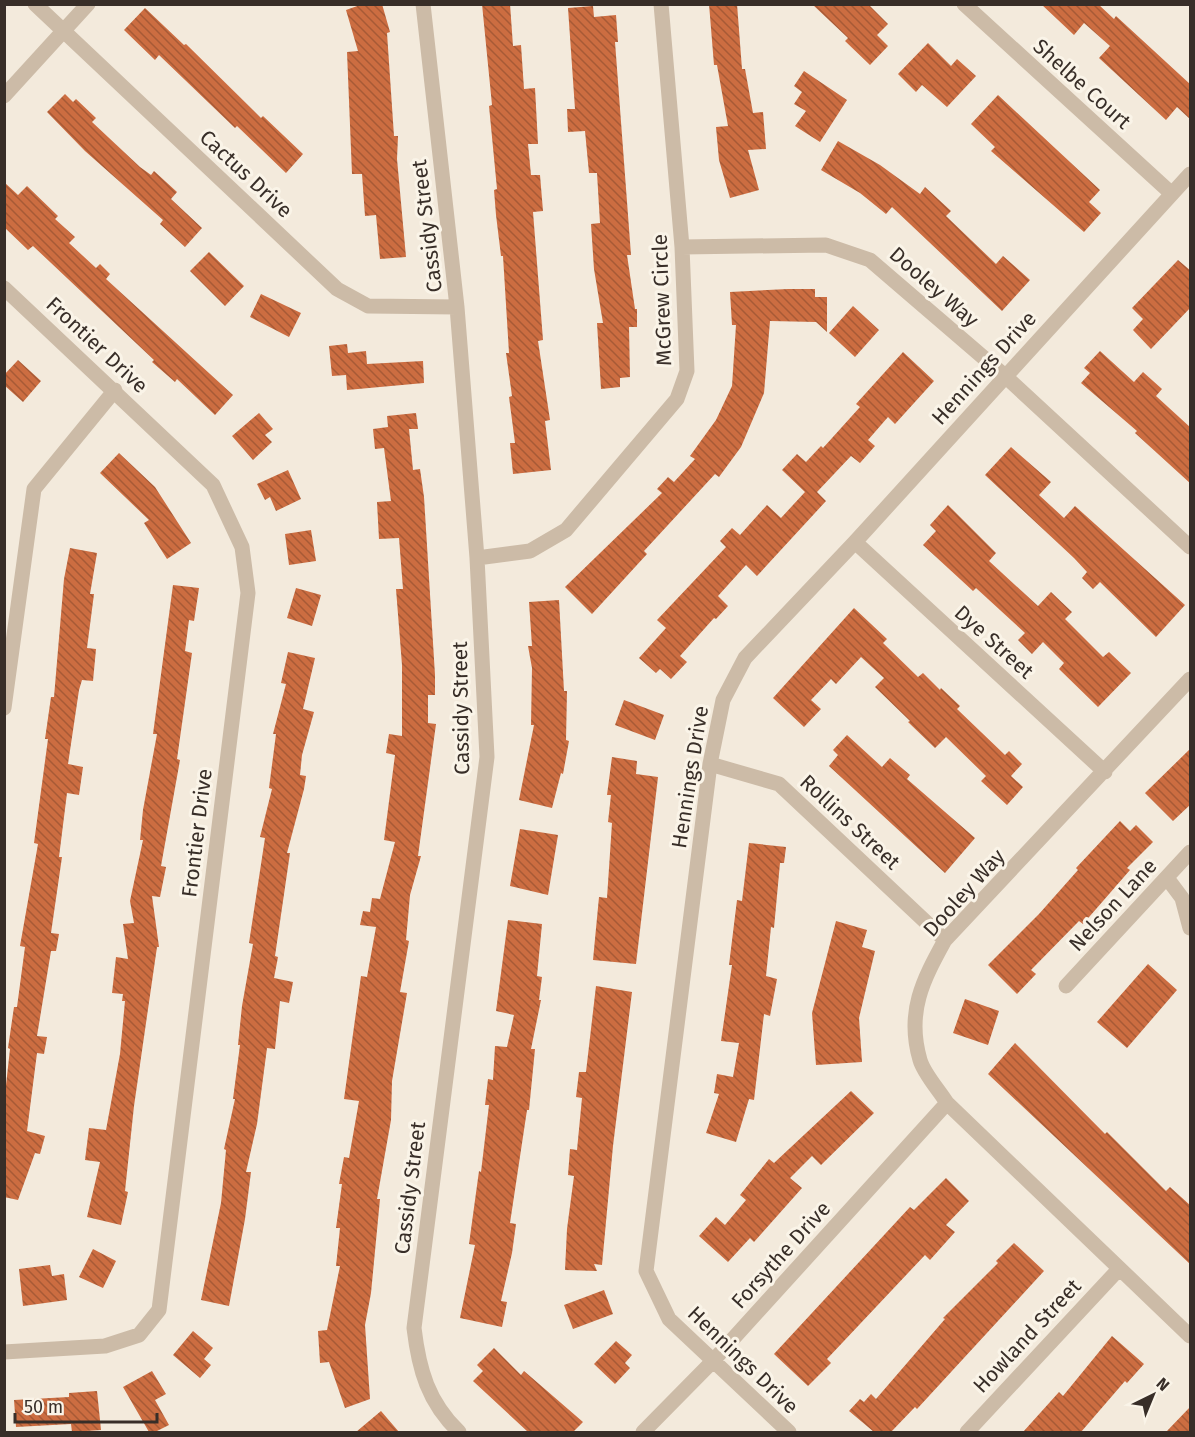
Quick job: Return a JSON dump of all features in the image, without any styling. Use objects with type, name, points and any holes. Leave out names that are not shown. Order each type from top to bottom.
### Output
[{"type":"street","name":"Cactus Drive","points":[[35,4],[337,289],[368,306],[458,307]]},
{"type":"street","points":[[4,96],[88,4]]},
{"type":"street","name":"Cassidy Street","points":[[423,4],[458,307],[477,558],[487,757],[414,1328],[418,1364],[429,1394],[444,1418],[459,1432]]},
{"type":"street","name":"McGrew Circle","points":[[477,558],[530,551],[566,530],[677,399],[687,371],[682,247],[661,4]]},
{"type":"street","name":"Shelbe Court","points":[[964,4],[1172,194]]},
{"type":"street","name":"Hennings Drive","points":[[789,1432],[712,1362],[669,1319],[646,1271],[710,764],[723,700],[745,658],[855,542],[1191,174]]},
{"type":"street","name":"Dooley Way","points":[[682,247],[826,245],[870,260],[1005,376],[1191,547]]},
{"type":"street","name":"Frontier Drive","points":[[4,288],[115,390],[213,485],[242,547],[248,593],[159,1310],[139,1335],[105,1346],[4,1352]]},
{"type":"street","points":[[4,708],[34,489],[115,390]]},
{"type":"street","name":"Dye Street","points":[[855,542],[1105,772]]},
{"type":"street","name":"Dooley Way","points":[[1191,679],[945,940],[921,984],[914,1019],[920,1061],[947,1103],[1191,1336]]},
{"type":"street","name":"Rollins Street","points":[[710,764],[779,784],[945,940]]},
{"type":"street","name":"Nelson Lane","points":[[1066,986],[1191,852]]},
{"type":"street","points":[[1167,878],[1182,898],[1191,928]]},
{"type":"street","name":"Forsythe Drive","points":[[643,1432],[712,1362],[947,1103]]},
{"type":"street","name":"Howland Street","points":[[967,1432],[1119,1269]]},
{"type":"building","points":[[363,4],[382,4],[390,32],[387,33],[394,136],[398,136],[397,159],[406,257],[380,259],[376,215],[365,216],[362,174],[352,174],[347,52],[358,51],[346,10]]},
{"type":"building","points":[[482,4],[510,4],[513,46],[521,45],[524,89],[535,88],[538,144],[528,144],[531,175],[540,175],[543,211],[533,212],[543,340],[538,341],[550,420],[545,421],[551,470],[513,474],[510,443],[515,443],[506,353],[509,353],[503,256],[501,256],[496,215],[494,190],[497,189],[489,106],[492,105]]},
{"type":"building","points":[[709,4],[737,4],[742,69],[745,69],[753,113],[763,112],[766,149],[748,150],[759,190],[730,198],[719,160],[716,127],[728,126],[717,65],[714,65]]},
{"type":"building","points":[[812,4],[868,4],[888,24],[877,35],[888,46],[870,65],[845,41],[848,38]]},
{"type":"building","points":[[1041,4],[1098,4],[1114,19],[1116,16],[1191,85],[1191,120],[1177,107],[1166,120],[1099,58],[1110,46],[1084,23],[1074,35]]},
{"type":"building","points":[[593,6],[594,17],[616,15],[618,42],[615,42],[631,255],[627,255],[635,309],[637,309],[637,327],[629,327],[630,377],[620,378],[620,387],[601,389],[597,323],[603,323],[594,269],[591,224],[600,223],[597,173],[589,173],[585,131],[568,132],[567,109],[575,109],[568,8]]},
{"type":"building","points":[[145,8],[184,45],[186,44],[261,118],[263,116],[303,154],[286,173],[159,55],[155,60],[124,30]]},
{"type":"building","points":[[928,43],[951,66],[957,59],[976,76],[947,107],[922,85],[916,92],[898,74]]},
{"type":"building","points":[[804,71],[847,100],[820,142],[795,126],[806,111],[794,104],[802,92],[794,86]]},
{"type":"building","points":[[65,94],[73,102],[76,99],[96,118],[92,122],[140,167],[151,175],[154,171],[177,192],[171,199],[202,228],[185,247],[160,224],[163,220],[85,151],[47,112]]},
{"type":"building","points":[[998,95],[1100,190],[1089,202],[1101,213],[1084,232],[991,151],[995,147],[971,124]]},
{"type":"building","points":[[838,141],[880,165],[920,194],[925,187],[951,211],[946,216],[996,264],[1003,256],[1030,280],[1002,311],[892,207],[886,214],[860,193],[821,170]]},
{"type":"building","points":[[4,182],[18,195],[27,186],[58,216],[55,219],[75,237],[69,243],[96,268],[100,264],[110,274],[106,279],[233,395],[215,415],[177,379],[175,382],[152,362],[154,360],[33,246],[28,250],[4,227]]},
{"type":"building","points":[[209,252],[244,286],[225,306],[190,271]]},
{"type":"building","points":[[1178,260],[1191,271],[1191,307],[1151,349],[1133,330],[1143,319],[1132,308]]},
{"type":"building","points":[[815,289],[815,297],[827,297],[827,332],[816,322],[770,321],[764,393],[741,447],[719,477],[715,474],[644,551],[647,554],[592,614],[565,587],[662,493],[657,489],[668,477],[674,482],[695,459],[690,456],[716,420],[732,386],[736,325],[732,325],[730,292]]},
{"type":"building","points":[[261,294],[301,313],[289,337],[250,317]]},
{"type":"building","points":[[853,306],[879,330],[855,357],[829,333]]},
{"type":"building","points":[[347,344],[348,353],[366,351],[367,364],[423,361],[424,383],[347,390],[346,375],[332,376],[329,346]]},
{"type":"building","points":[[1100,351],[1134,382],[1143,372],[1162,389],[1156,396],[1191,428],[1191,484],[1135,433],[1137,431],[1081,383],[1090,373],[1084,368]]},
{"type":"building","points":[[903,352],[934,381],[895,424],[888,417],[868,440],[875,446],[860,463],[851,456],[817,492],[826,501],[757,576],[746,565],[718,596],[728,606],[680,656],[687,662],[671,679],[660,669],[656,673],[639,658],[666,628],[657,620],[726,547],[720,541],[732,528],[740,535],[767,505],[781,518],[805,492],[782,470],[797,454],[806,462],[821,446],[823,448],[860,407],[856,404]]},
{"type":"building","points":[[18,360],[41,381],[23,402],[4,385],[4,375]]},
{"type":"building","points":[[259,413],[273,429],[265,435],[272,442],[253,460],[232,436]]},
{"type":"building","points":[[416,413],[418,429],[409,429],[413,470],[420,469],[424,497],[435,675],[435,695],[428,695],[428,723],[436,724],[418,856],[421,856],[410,895],[406,940],[409,941],[400,992],[407,993],[392,1081],[391,1120],[377,1199],[380,1199],[371,1293],[365,1325],[370,1399],[345,1408],[329,1362],[320,1363],[318,1331],[327,1330],[340,1266],[336,1266],[340,1228],[336,1228],[342,1184],[339,1184],[344,1157],[349,1158],[359,1101],[344,1099],[361,976],[367,977],[376,927],[360,925],[363,911],[370,912],[372,898],[380,899],[395,842],[384,840],[395,755],[386,753],[389,734],[402,736],[402,665],[396,589],[403,589],[399,538],[379,539],[377,502],[391,501],[384,448],[375,449],[373,429],[388,427],[387,416]]},
{"type":"building","points":[[1011,447],[1051,482],[1039,495],[1064,518],[1075,506],[1185,605],[1156,637],[1100,582],[1093,589],[1082,578],[1087,572],[1074,558],[985,475]]},
{"type":"building","points":[[119,453],[155,487],[191,543],[167,559],[144,523],[149,520],[100,473]]},
{"type":"building","points":[[288,470],[301,499],[276,511],[270,497],[265,500],[257,484]]},
{"type":"building","points":[[948,505],[996,553],[989,561],[1038,606],[1051,592],[1072,612],[1065,619],[1103,657],[1109,652],[1131,673],[1098,707],[1059,669],[1064,663],[1043,642],[1032,654],[1018,640],[1025,633],[976,588],[973,591],[923,545],[936,531],[930,525]]},
{"type":"building","points":[[311,530],[316,561],[289,565],[285,534]]},
{"type":"building","points":[[70,548],[97,553],[90,594],[94,594],[87,648],[96,649],[93,681],[82,680],[79,690],[68,764],[83,767],[79,795],[67,793],[59,857],[62,857],[51,933],[59,934],[56,951],[51,951],[37,1036],[47,1037],[44,1054],[37,1053],[27,1131],[45,1136],[40,1154],[35,1153],[18,1200],[4,1197],[4,1103],[10,1049],[8,1048],[14,1007],[17,1007],[25,947],[20,946],[38,844],[34,843],[48,739],[45,739],[51,697],[54,697],[64,579]]},
{"type":"building","points":[[173,585],[199,588],[194,621],[189,620],[185,651],[192,653],[177,759],[180,760],[161,866],[166,867],[160,897],[152,896],[159,947],[157,947],[134,1106],[125,1191],[128,1192],[121,1225],[87,1217],[100,1162],[85,1160],[89,1128],[106,1130],[120,1054],[125,1001],[122,1001],[123,994],[112,993],[116,957],[128,959],[123,924],[134,923],[130,901],[143,840],[140,840],[143,810],[157,734],[153,734]]},
{"type":"building","points":[[296,588],[321,595],[312,626],[287,618]]},
{"type":"building","points":[[559,600],[564,691],[567,691],[566,740],[569,741],[563,774],[561,773],[552,808],[519,800],[534,725],[531,725],[532,668],[528,646],[532,646],[529,602]]},
{"type":"building","points":[[854,608],[887,639],[883,643],[918,677],[923,673],[940,690],[941,688],[960,706],[957,709],[1005,755],[1009,751],[1022,764],[1011,776],[1023,787],[1007,805],[981,781],[986,776],[946,737],[935,748],[908,722],[910,721],[875,687],[884,678],[861,657],[836,684],[831,679],[811,700],[821,709],[804,727],[773,698]]},
{"type":"building","points":[[288,652],[315,658],[303,709],[314,712],[302,755],[300,775],[306,776],[287,853],[290,853],[275,956],[278,957],[274,978],[293,982],[289,1003],[280,1001],[275,1049],[267,1048],[257,1124],[246,1172],[251,1172],[245,1219],[229,1306],[201,1300],[221,1203],[226,1150],[224,1149],[235,1099],[233,1099],[242,1006],[253,944],[249,943],[265,838],[260,837],[272,789],[269,788],[276,734],[273,734],[286,684],[281,683]]},
{"type":"building","points":[[624,700],[664,715],[655,740],[615,725]]},
{"type":"building","points":[[847,735],[882,767],[890,758],[910,775],[907,779],[975,838],[945,873],[829,766],[838,755],[833,750]]},
{"type":"building","points":[[1191,748],[1191,804],[1173,821],[1145,793]]},
{"type":"building","points":[[612,757],[637,761],[636,774],[658,777],[636,964],[593,960],[599,897],[607,898],[612,823],[608,822],[611,795],[607,795]]},
{"type":"building","points":[[1120,821],[1130,831],[1136,825],[1153,842],[1127,868],[1130,870],[1083,924],[1079,921],[1031,970],[1036,974],[1017,994],[988,965],[1039,914],[1078,870],[1076,868]]},
{"type":"building","points":[[520,829],[558,835],[548,895],[510,886]]},
{"type":"building","points":[[749,843],[786,847],[784,863],[780,863],[774,928],[771,927],[766,976],[777,979],[770,1016],[764,1014],[754,1100],[749,1099],[736,1142],[706,1133],[719,1094],[714,1093],[717,1074],[733,1077],[739,1043],[721,1041],[732,965],[729,965],[737,900],[742,901]]},
{"type":"building","points":[[508,920],[542,924],[537,976],[542,977],[539,1000],[541,1000],[531,1049],[535,1049],[529,1110],[527,1110],[510,1223],[516,1224],[501,1301],[507,1302],[502,1327],[460,1318],[475,1245],[469,1244],[489,1105],[485,1105],[488,1079],[493,1080],[495,1046],[507,1047],[514,1015],[496,1011]]},
{"type":"building","points":[[836,921],[867,930],[862,947],[875,951],[859,1018],[862,1062],[816,1065],[812,1013]]},
{"type":"building","points":[[1148,964],[1177,990],[1127,1048],[1097,1022]]},
{"type":"building","points":[[596,986],[632,992],[613,1146],[602,1265],[594,1264],[597,1271],[565,1270],[567,1229],[574,1176],[568,1175],[570,1149],[577,1150],[582,1098],[576,1097],[579,1072],[586,1072]]},
{"type":"building","points":[[965,999],[999,1011],[988,1045],[953,1033]]},
{"type":"building","points":[[1015,1043],[1105,1134],[1107,1132],[1166,1191],[1170,1187],[1191,1206],[1191,1265],[988,1074]]},
{"type":"building","points":[[851,1091],[874,1113],[821,1165],[812,1156],[790,1178],[802,1188],[754,1242],[750,1238],[728,1262],[699,1236],[716,1217],[725,1225],[746,1200],[740,1195],[769,1159],[774,1163]]},
{"type":"building","points":[[946,1178],[969,1201],[946,1225],[955,1232],[930,1260],[925,1255],[827,1359],[831,1363],[808,1386],[774,1354],[910,1207],[914,1210]]},
{"type":"building","points":[[1014,1243],[1044,1271],[917,1409],[915,1407],[891,1432],[874,1432],[849,1411],[860,1399],[864,1402],[871,1394],[876,1399],[945,1319],[943,1318],[998,1263],[996,1261]]},
{"type":"building","points":[[93,1249],[116,1261],[103,1288],[79,1277]]},
{"type":"building","points":[[50,1265],[52,1276],[64,1274],[67,1300],[23,1306],[19,1269]]},
{"type":"building","points":[[604,1290],[613,1314],[573,1329],[564,1305]]},
{"type":"building","points":[[193,1331],[213,1348],[204,1359],[211,1365],[200,1378],[173,1355]]},
{"type":"building","points":[[1112,1336],[1144,1364],[1127,1383],[1125,1381],[1081,1432],[1023,1432],[1059,1392],[1063,1396]]},
{"type":"building","points":[[616,1341],[632,1355],[625,1363],[630,1368],[615,1384],[594,1364]]},
{"type":"building","points":[[494,1348],[521,1375],[524,1371],[583,1422],[573,1432],[528,1432],[473,1381],[483,1371],[477,1365]]},
{"type":"building","points":[[152,1371],[166,1394],[155,1400],[169,1425],[155,1432],[149,1432],[123,1387]]},
{"type":"building","points":[[97,1391],[101,1430],[72,1432],[71,1424],[16,1427],[14,1400],[69,1397],[69,1393]]},
{"type":"building","points":[[1191,1406],[1191,1432],[1166,1432]]},
{"type":"building","points":[[381,1411],[399,1432],[356,1432]]}]
